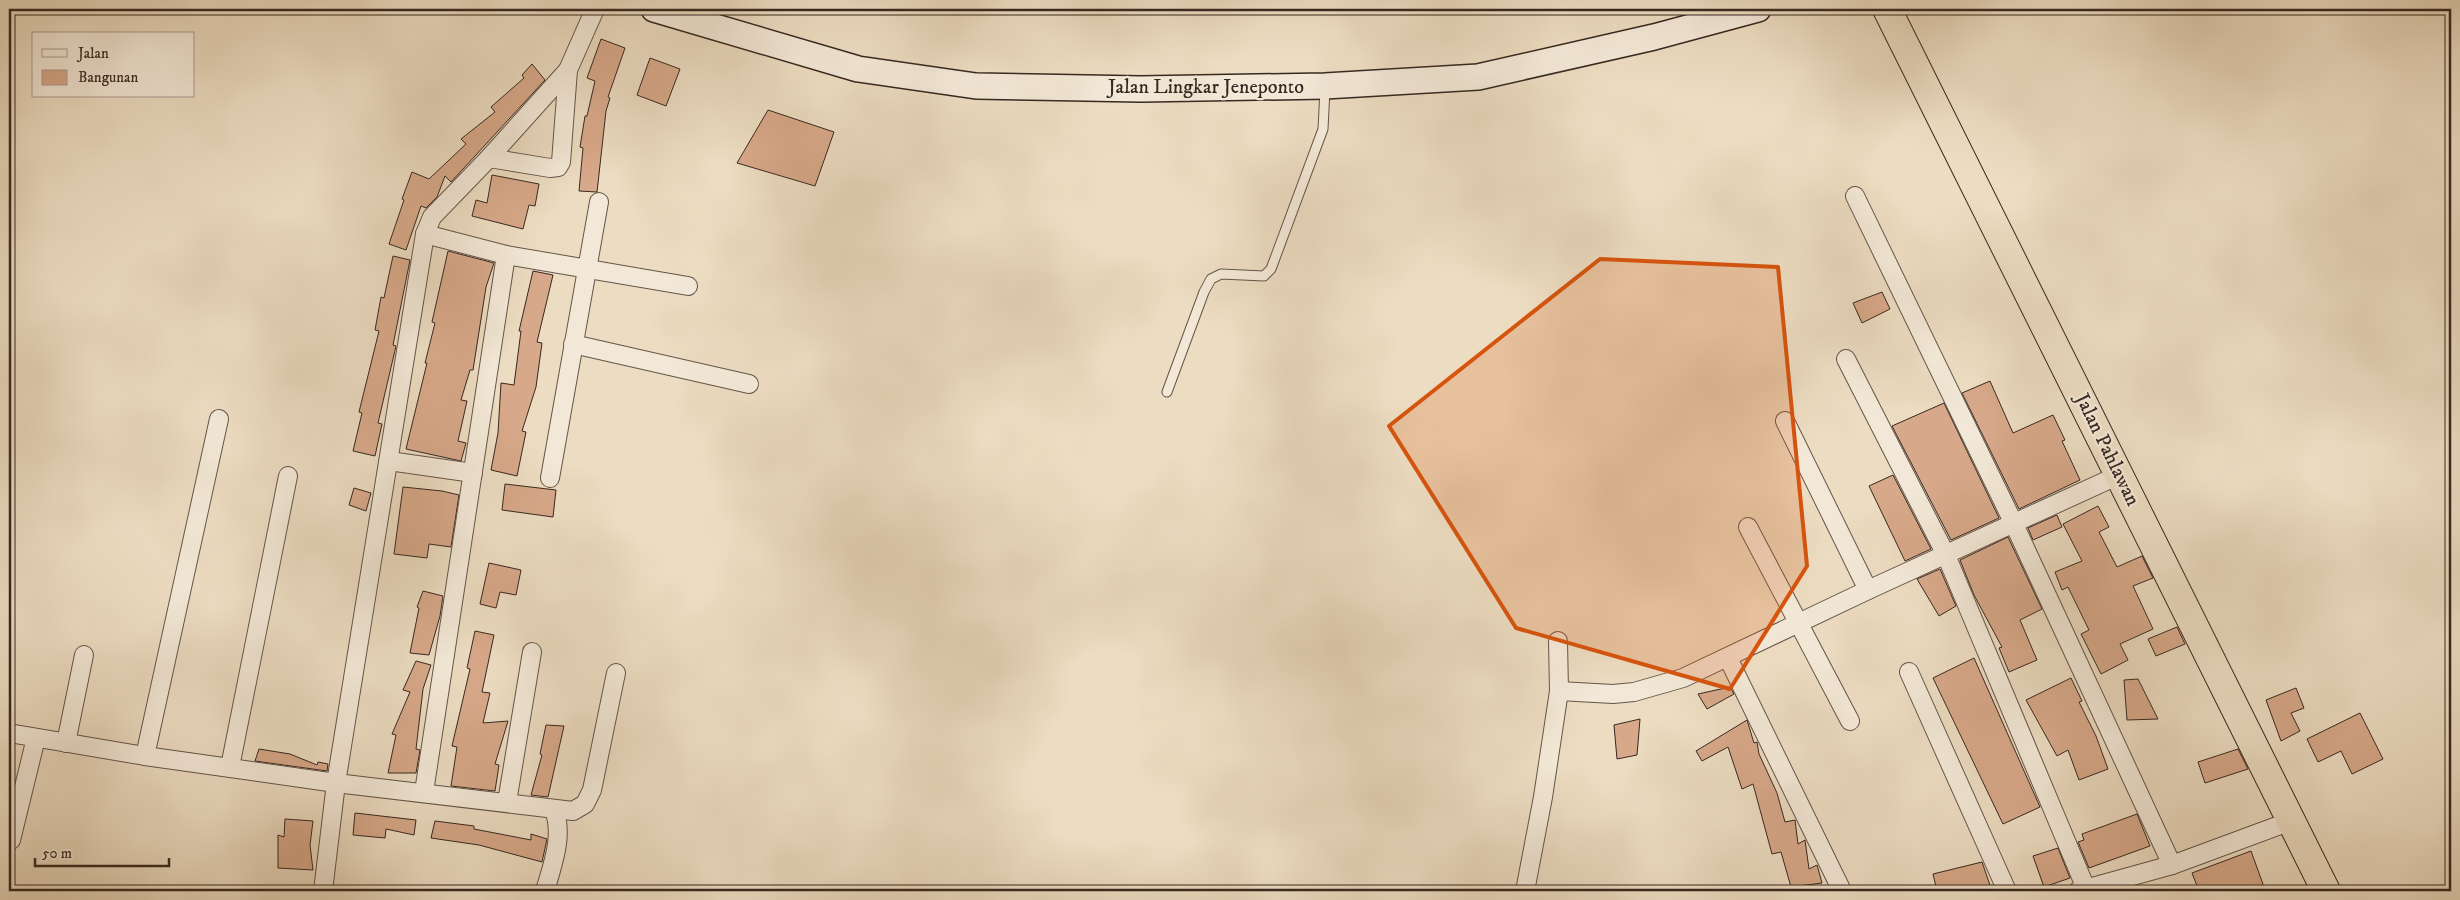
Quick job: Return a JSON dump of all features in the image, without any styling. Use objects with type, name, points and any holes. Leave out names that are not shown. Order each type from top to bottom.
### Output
[{"type":"highway","name":"Jalan Pahlawan","points":[[1887,9],[2326,891]]},
{"type":"main road","name":"Jalan Lingkar Jeneponto","points":[[654,9],[858,69],[976,86],[1142,89],[1326,86],[1478,77],[1654,37],[1758,9]]},
{"type":"street","points":[[323,891],[336,783],[425,234],[432,217],[489,158],[568,70],[595,9]]},
{"type":"street","points":[[489,158],[550,168],[558,167],[561,162],[568,70]]},
{"type":"street","points":[[1855,196],[2014,524],[2172,865]]},
{"type":"street","points":[[550,478],[599,202]]},
{"type":"street","points":[[425,234],[506,256],[688,286]]},
{"type":"street","points":[[424,792],[506,256]]},
{"type":"street","points":[[573,344],[749,384]]},
{"type":"street","points":[[1846,360],[1946,555],[2084,891],[2172,865],[2291,821]]},
{"type":"street","points":[[146,756],[219,419]]},
{"type":"street","points":[[1785,421],[1868,590]]},
{"type":"street","points":[[389,461],[473,473]]},
{"type":"street","points":[[1559,691],[1613,694],[1634,692],[1683,678],[1868,590],[2119,475]]},
{"type":"street","points":[[230,767],[288,476]]},
{"type":"street","points":[[1748,527],[1850,721]]},
{"type":"street","points":[[1525,891],[1543,797],[1559,691],[1558,641]]},
{"type":"street","points":[[507,802],[532,652]]},
{"type":"street","points":[[66,743],[84,655]]},
{"type":"street","points":[[1728,658],[1842,891]]},
{"type":"street","points":[[1909,672],[2007,891]]},
{"type":"street","points":[[9,733],[146,756],[336,783],[573,811],[585,804],[592,790],[616,673]]},
{"type":"street","points":[[11,840],[36,738]]},
{"type":"street","points":[[545,891],[558,841],[558,824],[554,810]]},
{"type":"lane","points":[[1167,392],[1204,292],[1211,279],[1221,274],[1264,276],[1271,269],[1323,129],[1326,86]]},
{"type":"highlighted area","points":[[1600,259],[1778,267],[1807,566],[1730,689],[1516,628],[1389,426]]},
{"type":"building","points":[[601,39],[625,48],[608,97],[610,98],[606,111],[597,192],[579,191],[583,148],[580,147],[585,116],[587,116],[595,81],[587,78]]},
{"type":"building","points":[[650,58],[680,69],[666,106],[637,95]]},
{"type":"building","points":[[532,64],[545,80],[451,182],[445,176],[437,197],[426,208],[421,206],[406,250],[389,244],[412,172],[429,179],[466,144],[461,139],[495,112],[491,107],[524,78],[522,75]]},
{"type":"building","points":[[768,110],[834,132],[815,186],[737,163]]},
{"type":"building","points":[[492,175],[539,184],[535,206],[529,205],[523,229],[472,216],[476,200],[487,203]]},
{"type":"building","points":[[448,251],[494,263],[486,287],[473,370],[470,370],[461,400],[467,401],[458,441],[466,443],[461,461],[406,449],[427,363],[425,363],[435,323],[432,322]]},
{"type":"building","points":[[393,256],[410,260],[393,345],[396,346],[378,423],[382,424],[375,456],[353,451],[362,413],[359,412],[379,331],[375,330],[381,297],[384,298]]},
{"type":"building","points":[[533,271],[553,275],[537,342],[542,343],[536,387],[522,431],[526,432],[517,476],[491,470],[498,433],[501,383],[514,385],[521,331],[519,331]]},
{"type":"building","points":[[1882,292],[1890,309],[1862,323],[1853,303]]},
{"type":"building","points":[[1990,381],[2013,433],[2053,415],[2065,440],[2062,441],[2080,480],[2019,509],[1962,393]]},
{"type":"building","points":[[1944,403],[1999,518],[1951,540],[1892,426]]},
{"type":"building","points":[[1893,475],[1931,549],[1905,561],[1869,486]]},
{"type":"building","points":[[505,484],[556,490],[553,517],[502,510]]},
{"type":"building","points":[[403,487],[442,491],[459,495],[451,547],[429,544],[427,558],[394,554]]},
{"type":"building","points":[[354,488],[371,493],[366,511],[349,505]]},
{"type":"building","points":[[2098,506],[2109,527],[2099,532],[2117,567],[2142,556],[2153,578],[2133,586],[2153,629],[2120,644],[2128,660],[2101,674],[2081,634],[2089,630],[2068,587],[2062,590],[2055,572],[2082,561],[2063,524]]},
{"type":"building","points":[[2057,515],[2062,527],[2033,540],[2028,528]]},
{"type":"building","points":[[2008,537],[2042,609],[2020,620],[2037,660],[2009,672],[1999,648],[2002,647],[1974,595],[1960,560]]},
{"type":"building","points":[[489,563],[521,570],[516,595],[500,592],[496,608],[480,604]]},
{"type":"building","points":[[1940,569],[1956,606],[1939,616],[1917,579]]},
{"type":"building","points":[[423,591],[443,596],[440,616],[429,655],[410,653],[419,608],[417,607]]},
{"type":"building","points":[[2177,627],[2185,644],[2156,656],[2148,639]]},
{"type":"building","points":[[475,631],[494,635],[482,692],[490,693],[483,723],[508,721],[495,764],[499,765],[495,791],[451,786],[457,747],[452,746],[470,669],[467,668]]},
{"type":"building","points":[[1974,658],[2040,807],[2003,824],[1933,678]]},
{"type":"building","points":[[416,661],[431,665],[423,689],[416,749],[420,750],[416,773],[388,773],[396,735],[392,734],[410,692],[403,690]]},
{"type":"building","points":[[2071,678],[2082,701],[2079,702],[2096,736],[2108,769],[2079,780],[2068,750],[2057,756],[2026,700]]},
{"type":"building","points":[[2138,679],[2158,719],[2127,720],[2124,680]]},
{"type":"building","points":[[1730,687],[1734,694],[1707,709],[1698,694]]},
{"type":"building","points":[[2296,688],[2304,708],[2291,713],[2300,731],[2281,741],[2266,700]]},
{"type":"building","points":[[2360,713],[2383,759],[2352,774],[2341,751],[2318,762],[2307,739]]},
{"type":"building","points":[[1640,719],[1637,755],[1617,759],[1614,725]]},
{"type":"building","points":[[1747,720],[1754,743],[1757,742],[1759,754],[1777,793],[1785,822],[1795,820],[1798,844],[1805,840],[1809,869],[1817,865],[1822,883],[1791,887],[1781,852],[1772,854],[1753,784],[1742,789],[1728,747],[1702,761],[1696,751]]},
{"type":"building","points":[[546,725],[564,726],[548,797],[531,795],[542,755],[540,754]]},
{"type":"building","points":[[259,749],[290,754],[317,765],[318,762],[328,764],[327,771],[255,761]]},
{"type":"building","points":[[2238,749],[2248,769],[2205,783],[2198,762]]},
{"type":"building","points":[[355,813],[416,820],[414,835],[386,829],[385,838],[353,835]]},
{"type":"building","points":[[2137,814],[2150,846],[2089,868],[2078,842],[2084,840],[2082,834]]},
{"type":"building","points":[[285,819],[313,821],[310,845],[313,870],[278,868],[278,835],[284,837]]},
{"type":"building","points":[[435,821],[474,826],[474,829],[531,840],[531,834],[547,839],[542,862],[479,845],[431,838]]},
{"type":"building","points":[[2058,848],[2070,878],[2044,887],[2033,856]]},
{"type":"building","points":[[2251,851],[2264,887],[2252,891],[2199,891],[2192,873]]},
{"type":"building","points":[[1982,862],[1992,891],[1937,891],[1933,874]]}]
